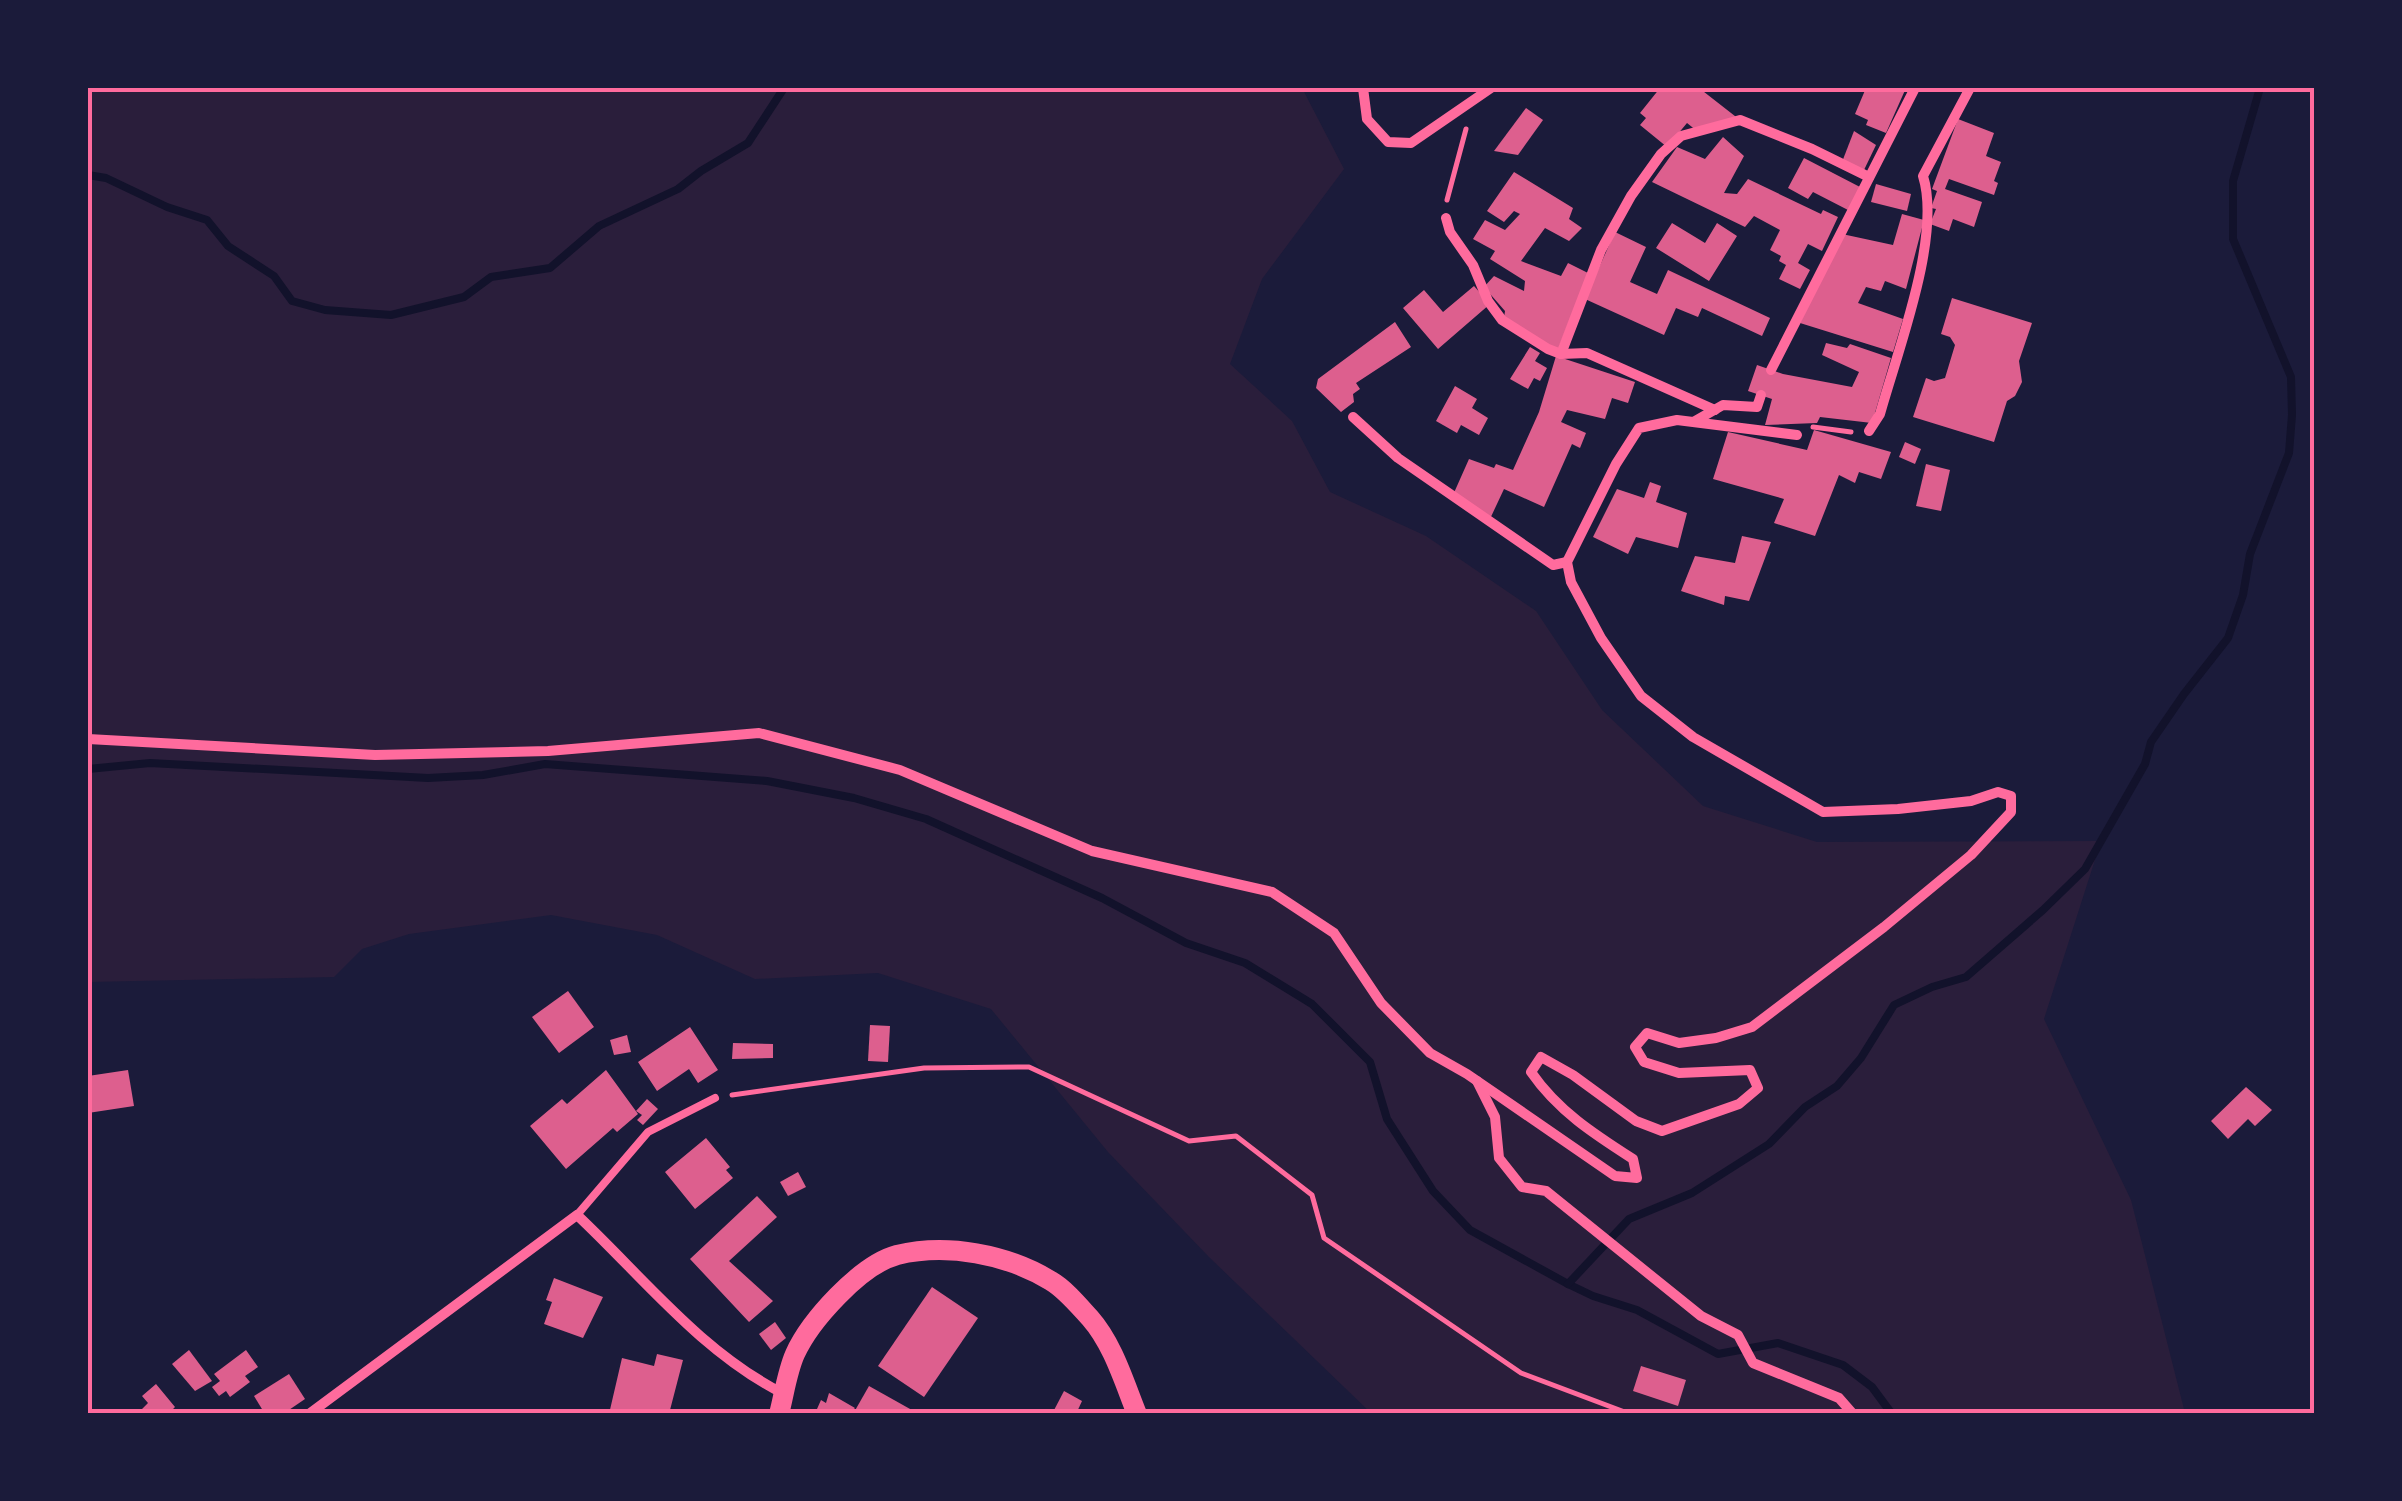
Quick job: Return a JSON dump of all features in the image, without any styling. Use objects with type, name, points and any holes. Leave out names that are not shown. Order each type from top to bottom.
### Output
[{"type":"main road","points":[[782,1404],[794,1355],[822,1310],[853,1281],[894,1256],[960,1250],[998,1258],[1053,1282],[1092,1320],[1116,1361],[1137,1414]]},
{"type":"street","points":[[1363,88],[1367,119],[1388,142],[1411,143],[1491,88]]},
{"type":"street","points":[[1771,370],[1915,88]]},
{"type":"street","points":[[1869,432],[1880,414],[1922,264],[1927,189],[1922,176],[1970,88]]},
{"type":"street","points":[[1561,354],[1608,237],[1661,154],[1681,136],[1740,120],[1869,178]]},
{"type":"street","points":[[1446,218],[1450,232],[1473,265],[1488,301],[1502,320],[1561,354],[1586,353],[1714,410]]},
{"type":"street","points":[[1694,422],[1723,405],[1756,407],[1761,395]]},
{"type":"street","points":[[1353,417],[1398,458],[1553,566],[1567,562]]},
{"type":"street","points":[[88,739],[375,755],[548,751],[759,733],[900,770],[1092,851],[1272,892],[1334,934],[1381,1003],[1430,1053],[1615,1176],[1637,1178],[1633,1159],[1572,1120],[1543,1090],[1531,1072],[1541,1058],[1573,1075],[1636,1122],[1662,1131],[1739,1104],[1758,1088],[1750,1070],[1678,1073],[1644,1062],[1635,1048],[1648,1034],[1679,1043],[1716,1038],[1752,1027],[1928,891],[1998,829],[2011,812],[2011,796],[1998,792],[1972,801],[1823,812],[1693,738],[1641,696],[1600,638],[1571,582],[1567,562],[1616,464],[1639,428],[1676,420],[1797,435]]},
{"type":"street","points":[[1476,1080],[1494,1117],[1499,1158],[1522,1187],[1546,1191],[1701,1316],[1738,1335],[1754,1362],[1840,1398],[1853,1414]]},
{"type":"street","points":[[309,1414],[577,1215],[704,1340],[782,1404]]},
{"type":"lane","points":[[577,1215],[648,1132],[714,1098]]},
{"type":"path","points":[[1446,218],[1458,152],[1478,98]]},
{"type":"path","points":[[1797,435],[1815,426],[1869,432]]},
{"type":"path","points":[[714,1098],[924,1068],[1029,1067],[1188,1141],[1236,1136],[1312,1196],[1324,1238],[1521,1373],[1630,1414]]},
{"type":"shaded area","points":[[88,88],[1302,88],[1344,169],[1262,279],[1230,364],[1292,421],[1330,492],[1426,536],[1536,611],[1602,710],[1703,806],[1817,842],[2101,841],[2044,1019],[2131,1200],[2185,1413],[1371,1413],[1209,1257],[1108,1152],[991,1009],[878,973],[755,979],[657,935],[551,915],[409,934],[362,949],[334,977],[88,982]]},
{"type":"building","points":[[1660,88],[1699,88],[1740,120],[1697,131],[1687,123],[1667,147],[1640,125],[1646,118],[1640,113]]},
{"type":"building","points":[[1866,88],[1906,88],[1886,133],[1866,125],[1868,120],[1855,114]]},
{"type":"building","points":[[1526,108],[1543,120],[1518,155],[1494,151]]},
{"type":"building","points":[[1958,119],[1994,133],[1986,156],[2001,162],[1994,195],[1949,179],[1945,189],[1982,202],[1974,227],[1953,219],[1949,231],[1930,224],[1936,209],[1931,208],[1937,191],[1932,189]]},
{"type":"building","points":[[1854,131],[1876,145],[1864,170],[1842,162]]},
{"type":"building","points":[[1723,137],[1744,156],[1724,193],[1737,194],[1748,179],[1821,214],[1823,210],[1838,217],[1822,251],[1808,244],[1798,263],[1810,270],[1800,289],[1779,279],[1786,265],[1779,261],[1781,256],[1770,250],[1780,230],[1754,216],[1745,227],[1652,182],[1677,147],[1705,159]]},
{"type":"building","points":[[1804,158],[1860,187],[1848,210],[1813,192],[1808,199],[1788,188]]},
{"type":"building","points":[[1514,172],[1573,208],[1569,219],[1582,228],[1569,241],[1545,228],[1521,261],[1561,276],[1568,263],[1588,273],[1557,352],[1504,318],[1505,311],[1484,287],[1494,276],[1524,291],[1525,281],[1490,259],[1495,251],[1473,239],[1485,220],[1505,230],[1520,214],[1514,211],[1504,222],[1487,211]]},
{"type":"building","points":[[1876,184],[1911,194],[1907,211],[1871,202]]},
{"type":"building","points":[[1902,214],[1924,220],[1906,289],[1885,281],[1881,291],[1866,287],[1858,303],[1903,319],[1893,352],[1800,323],[1842,234],[1893,245]]},
{"type":"building","points":[[1672,223],[1705,243],[1717,223],[1737,236],[1709,281],[1656,248]]},
{"type":"building","points":[[1615,232],[1646,247],[1630,282],[1657,294],[1668,270],[1770,318],[1762,336],[1702,308],[1698,317],[1676,308],[1664,335],[1585,299]]},
{"type":"building","points":[[1474,286],[1490,304],[1438,349],[1403,308],[1424,290],[1443,312]]},
{"type":"building","points":[[1952,298],[2032,323],[2019,361],[2022,382],[2015,396],[2007,401],[1994,442],[1913,417],[1926,378],[1945,378],[1955,345],[1950,337],[1941,334]]},
{"type":"building","points":[[1395,322],[1411,347],[1356,383],[1360,389],[1353,394],[1354,402],[1341,412],[1316,388],[1318,379]]},
{"type":"building","points":[[1826,343],[1847,348],[1850,344],[1891,358],[1872,423],[1820,417],[1817,423],[1765,425],[1772,399],[1748,391],[1757,365],[1852,387],[1859,372],[1822,355]]},
{"type":"building","points":[[1530,347],[1540,353],[1535,361],[1547,368],[1540,381],[1534,378],[1528,389],[1510,379]]},
{"type":"building","points":[[1556,356],[1635,382],[1628,403],[1612,398],[1605,419],[1567,410],[1561,422],[1586,433],[1580,448],[1572,444],[1544,507],[1504,489],[1489,521],[1453,495],[1469,459],[1513,470],[1539,412]]},
{"type":"building","points":[[1455,386],[1477,399],[1472,408],[1488,418],[1479,435],[1461,425],[1457,433],[1436,421]]},
{"type":"building","points":[[1814,430],[1891,452],[1881,479],[1859,472],[1855,483],[1839,475],[1815,536],[1774,523],[1784,499],[1713,479],[1728,432],[1807,450]]},
{"type":"building","points":[[1905,442],[1921,449],[1915,464],[1899,457]]},
{"type":"building","points":[[1926,464],[1950,470],[1941,511],[1916,506]]},
{"type":"building","points":[[1650,482],[1661,486],[1656,502],[1687,513],[1678,548],[1636,537],[1628,554],[1593,537],[1617,489],[1644,498]]},
{"type":"building","points":[[1742,536],[1771,542],[1749,601],[1725,596],[1724,605],[1681,591],[1695,556],[1735,563]]},
{"type":"building","points":[[568,991],[594,1027],[559,1053],[532,1017]]},
{"type":"building","points":[[870,1025],[890,1026],[888,1062],[868,1061]]},
{"type":"building","points":[[690,1027],[718,1070],[698,1083],[689,1069],[657,1091],[638,1062]]},
{"type":"building","points":[[627,1035],[631,1052],[614,1055],[610,1040]]},
{"type":"building","points":[[733,1043],[773,1044],[773,1058],[732,1059]]},
{"type":"building","points":[[128,1070],[134,1106],[88,1113],[88,1076]]},
{"type":"building","points":[[606,1070],[638,1114],[617,1132],[613,1128],[566,1169],[530,1126],[562,1099],[567,1104]]},
{"type":"building","points":[[2246,1087],[2272,1110],[2255,1126],[2248,1119],[2228,1139],[2211,1121]]},
{"type":"building","points":[[647,1099],[658,1109],[643,1125],[637,1120],[642,1115],[636,1111]]},
{"type":"building","points":[[706,1138],[730,1167],[726,1170],[733,1178],[695,1209],[665,1172]]},
{"type":"building","points":[[798,1172],[806,1187],[788,1196],[780,1182]]},
{"type":"building","points":[[757,1196],[777,1217],[729,1261],[773,1301],[749,1322],[690,1259]]},
{"type":"building","points":[[554,1278],[603,1297],[583,1338],[544,1324],[552,1302],[546,1300]]},
{"type":"building","points":[[932,1287],[978,1318],[924,1397],[878,1366]]},
{"type":"building","points":[[775,1322],[786,1338],[771,1350],[759,1334]]},
{"type":"building","points":[[189,1350],[212,1381],[195,1391],[172,1364]]},
{"type":"building","points":[[246,1350],[258,1367],[245,1376],[250,1382],[230,1397],[226,1391],[219,1396],[212,1387],[220,1381],[214,1374]]},
{"type":"building","points":[[657,1354],[683,1360],[670,1410],[680,1414],[609,1414],[622,1358],[654,1366]]},
{"type":"building","points":[[1641,1366],[1686,1380],[1678,1406],[1633,1391]]},
{"type":"building","points":[[289,1374],[305,1399],[283,1414],[265,1414],[254,1396]]},
{"type":"building","points":[[156,1384],[175,1407],[168,1414],[137,1414],[148,1403],[142,1396]]},
{"type":"building","points":[[869,1386],[919,1414],[853,1414]]},
{"type":"building","points":[[1064,1391],[1082,1401],[1076,1414],[1052,1414]]},
{"type":"building","points":[[829,1393],[855,1408],[849,1414],[826,1414],[817,1409],[821,1400],[826,1403]]},
{"type":"waterway","points":[[88,175],[106,178],[167,207],[207,220],[228,246],[274,276],[292,301],[325,310],[391,315],[464,297],[491,277],[550,268],[599,226],[678,189],[748,143],[784,88]]},
{"type":"waterway","points":[[1568,1284],[1629,1219],[1692,1193],[1769,1144],[1805,1107],[1837,1086],[1861,1058],[1894,1005],[1932,987],[1966,977],[2085,869],[2145,764],[2151,742],[2228,638],[2243,595],[2250,554],[2289,453],[2292,415],[2291,377],[2233,239],[2233,181],[2260,88]]},
{"type":"waterway","points":[[88,769],[150,763],[428,778],[483,775],[545,764],[767,781],[854,798],[926,819],[1102,898],[1186,943],[1245,963],[1312,1004],[1370,1062],[1387,1119],[1433,1191],[1470,1230],[1568,1284],[1637,1310],[1718,1354],[1778,1343],[1843,1365],[1872,1387],[1892,1414]]}]
